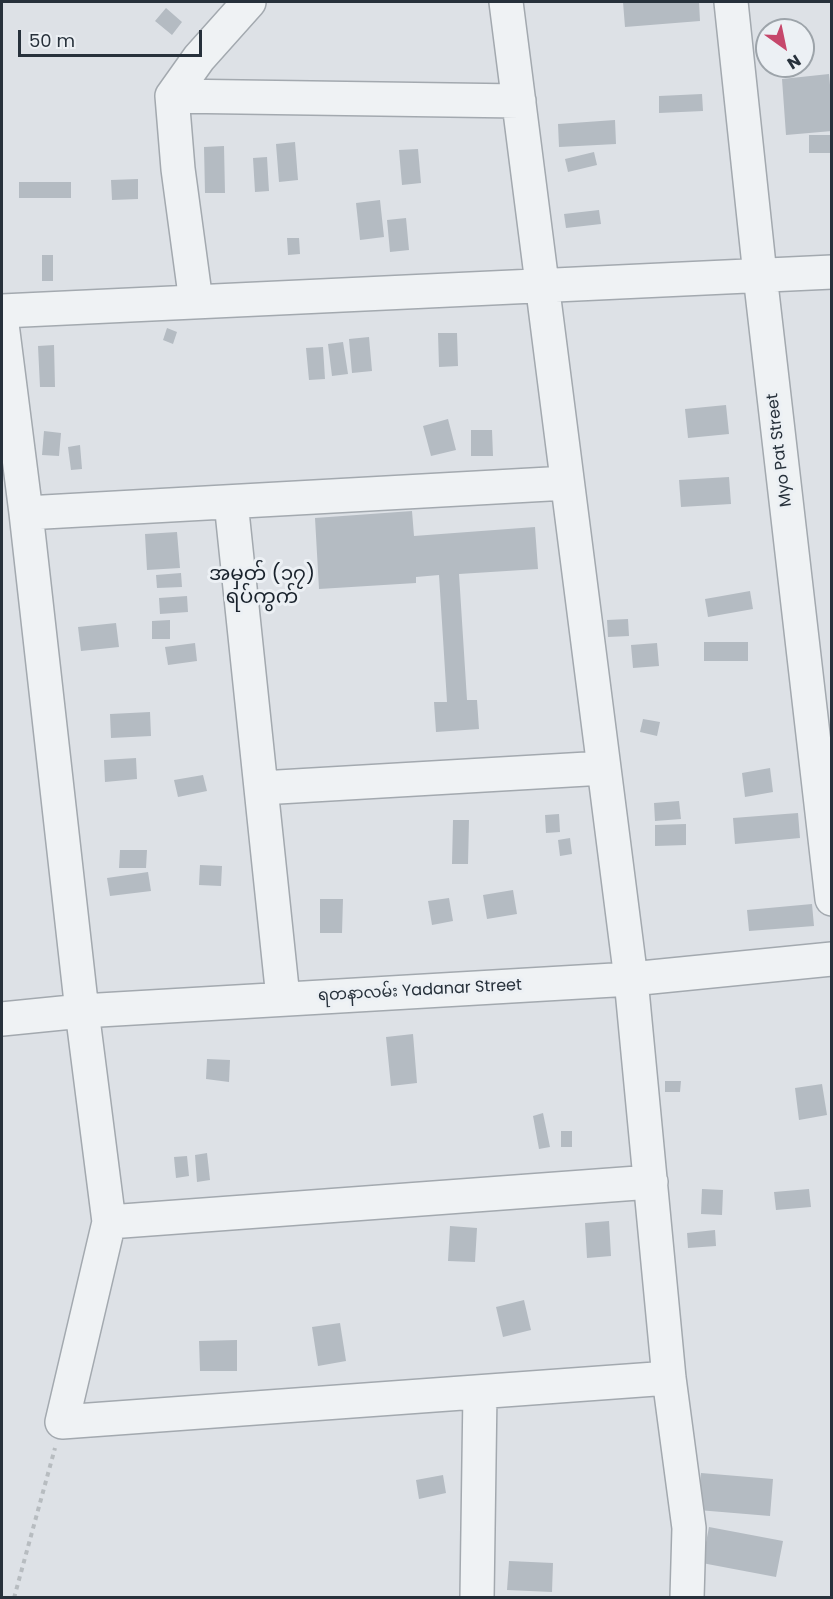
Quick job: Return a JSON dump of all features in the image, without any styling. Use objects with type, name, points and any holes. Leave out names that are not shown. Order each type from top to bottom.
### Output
[{"type":"street","points":[[195,302],[178,169],[172,96],[199,58],[249,2]]},
{"type":"street","points":[[506,2],[631,979],[669,1378],[689,1528],[687,1598]]},
{"type":"street","name":"Myo Pat Street","points":[[731,2],[831,899]]},
{"type":"street","points":[[172,96],[519,101]]},
{"type":"street","points":[[2,311],[831,272]]},
{"type":"street","points":[[2,324],[26,513],[82,1011],[109,1222],[62,1422],[669,1378]]},
{"type":"street","points":[[26,513],[567,483]]},
{"type":"street","points":[[231,502],[283,998]]},
{"type":"street","points":[[261,788],[604,768]]},
{"type":"street","name":"ရတနာလမ်း Yadanar Street","points":[[5,1019],[82,1011],[283,998],[631,979],[831,959]]},
{"type":"street","points":[[109,1222],[651,1182]]},
{"type":"street","points":[[477,1598],[480,1392]]},
{"type":"path","points":[[14,1598],[62,1422]]},
{"type":"building","points":[[623,2],[699,2],[700,21],[625,27]]},
{"type":"building","points":[[166,8],[182,22],[172,35],[155,21]]},
{"type":"building","points":[[829,74],[832,131],[786,135],[782,79],[815,78],[815,75]]},
{"type":"building","points":[[702,94],[703,111],[659,113],[659,96]]},
{"type":"building","points":[[615,120],[616,144],[559,147],[558,124]]},
{"type":"building","points":[[809,135],[832,135],[832,153],[809,153]]},
{"type":"building","points":[[295,142],[298,180],[279,182],[276,144]]},
{"type":"building","points":[[224,146],[225,193],[205,193],[204,147]]},
{"type":"building","points":[[418,149],[421,183],[402,185],[399,150]]},
{"type":"building","points":[[594,152],[597,165],[568,172],[565,159]]},
{"type":"building","points":[[267,157],[269,191],[255,192],[253,158]]},
{"type":"building","points":[[138,179],[138,199],[112,200],[111,180]]},
{"type":"building","points":[[19,182],[71,182],[71,198],[19,198]]},
{"type":"building","points":[[380,200],[384,237],[360,240],[356,203]]},
{"type":"building","points":[[599,210],[601,224],[566,228],[564,214]]},
{"type":"building","points":[[406,218],[409,250],[390,252],[387,220]]},
{"type":"building","points":[[287,238],[299,238],[300,254],[288,255]]},
{"type":"building","points":[[42,255],[53,255],[53,281],[42,281]]},
{"type":"building","points":[[167,328],[177,332],[173,344],[163,340]]},
{"type":"building","points":[[438,333],[457,333],[458,366],[439,367]]},
{"type":"building","points":[[369,337],[372,371],[352,373],[349,339]]},
{"type":"building","points":[[343,342],[348,374],[332,376],[328,344]]},
{"type":"building","points":[[54,345],[55,387],[40,387],[38,346]]},
{"type":"building","points":[[323,347],[325,379],[309,380],[306,348]]},
{"type":"building","points":[[726,405],[729,434],[688,438],[685,409]]},
{"type":"building","points":[[448,419],[456,450],[431,456],[423,426]]},
{"type":"building","points":[[471,430],[492,430],[493,456],[471,456]]},
{"type":"building","points":[[44,431],[61,433],[59,456],[42,455]]},
{"type":"building","points":[[80,445],[82,469],[71,470],[68,447]]},
{"type":"building","points":[[729,477],[731,504],[681,507],[679,480]]},
{"type":"building","points":[[412,511],[414,536],[535,527],[538,569],[459,574],[467,700],[477,700],[479,729],[436,732],[434,702],[447,702],[439,575],[416,577],[416,583],[319,589],[315,518]]},
{"type":"building","points":[[177,532],[180,568],[147,570],[145,534]]},
{"type":"building","points":[[181,573],[182,587],[157,588],[156,575]]},
{"type":"building","points":[[750,591],[753,609],[708,617],[705,599]]},
{"type":"building","points":[[187,596],[188,612],[160,614],[159,598]]},
{"type":"building","points":[[628,619],[629,636],[608,637],[607,620]]},
{"type":"building","points":[[170,620],[170,639],[152,639],[152,621]]},
{"type":"building","points":[[116,623],[119,647],[81,651],[78,627]]},
{"type":"building","points":[[704,642],[748,642],[748,661],[704,661]]},
{"type":"building","points":[[195,643],[197,661],[168,665],[165,647]]},
{"type":"building","points":[[657,643],[659,666],[633,668],[631,645]]},
{"type":"building","points":[[150,712],[151,736],[111,738],[110,714]]},
{"type":"building","points":[[643,719],[660,722],[657,736],[640,732]]},
{"type":"building","points":[[136,758],[137,779],[105,782],[104,760]]},
{"type":"building","points":[[770,768],[773,792],[745,797],[742,773]]},
{"type":"building","points":[[203,775],[207,791],[178,797],[174,780]]},
{"type":"building","points":[[679,801],[681,819],[655,821],[654,803]]},
{"type":"building","points":[[798,813],[800,838],[735,844],[733,818]]},
{"type":"building","points":[[559,814],[560,832],[546,833],[545,815]]},
{"type":"building","points":[[453,820],[469,820],[468,864],[452,864]]},
{"type":"building","points":[[686,824],[686,845],[655,846],[655,825]]},
{"type":"building","points":[[570,838],[572,854],[560,856],[558,840]]},
{"type":"building","points":[[120,850],[147,850],[146,868],[119,868]]},
{"type":"building","points":[[200,865],[222,866],[221,886],[199,885]]},
{"type":"building","points":[[148,872],[151,891],[110,896],[107,878]]},
{"type":"building","points":[[513,890],[517,914],[487,919],[483,895]]},
{"type":"building","points":[[449,898],[453,921],[432,925],[428,901]]},
{"type":"building","points":[[320,899],[343,899],[342,933],[320,933]]},
{"type":"building","points":[[812,904],[814,926],[749,931],[747,910]]},
{"type":"building","points":[[413,1034],[417,1083],[391,1086],[386,1037]]},
{"type":"building","points":[[207,1059],[230,1060],[229,1082],[206,1079]]},
{"type":"building","points":[[665,1081],[681,1081],[680,1092],[665,1092]]},
{"type":"building","points":[[822,1084],[827,1115],[799,1120],[795,1088]]},
{"type":"building","points":[[543,1113],[550,1147],[539,1149],[533,1116]]},
{"type":"building","points":[[561,1131],[572,1131],[572,1147],[561,1147]]},
{"type":"building","points":[[207,1153],[210,1180],[197,1182],[195,1155]]},
{"type":"building","points":[[187,1156],[189,1176],[176,1178],[174,1157]]},
{"type":"building","points":[[702,1189],[723,1190],[722,1215],[701,1214]]},
{"type":"building","points":[[809,1189],[811,1207],[776,1210],[774,1192]]},
{"type":"building","points":[[609,1221],[611,1256],[587,1258],[585,1223]]},
{"type":"building","points":[[450,1226],[477,1228],[475,1262],[448,1261]]},
{"type":"building","points":[[715,1230],[716,1246],[688,1248],[687,1233]]},
{"type":"building","points":[[524,1300],[531,1330],[503,1337],[496,1307]]},
{"type":"building","points":[[340,1323],[346,1361],[318,1366],[312,1327]]},
{"type":"building","points":[[237,1340],[237,1371],[200,1371],[199,1341]]},
{"type":"building","points":[[701,1473],[773,1479],[770,1516],[698,1510]]},
{"type":"building","points":[[443,1475],[446,1493],[419,1499],[416,1480]]},
{"type":"building","points":[[709,1527],[783,1541],[776,1577],[702,1563]]},
{"type":"building","points":[[509,1561],[553,1563],[552,1592],[507,1590]]},
{"type":"district","name":"အမှတ် (၁၇) ရပ်ကွက်","points":[[262,586]]}]
